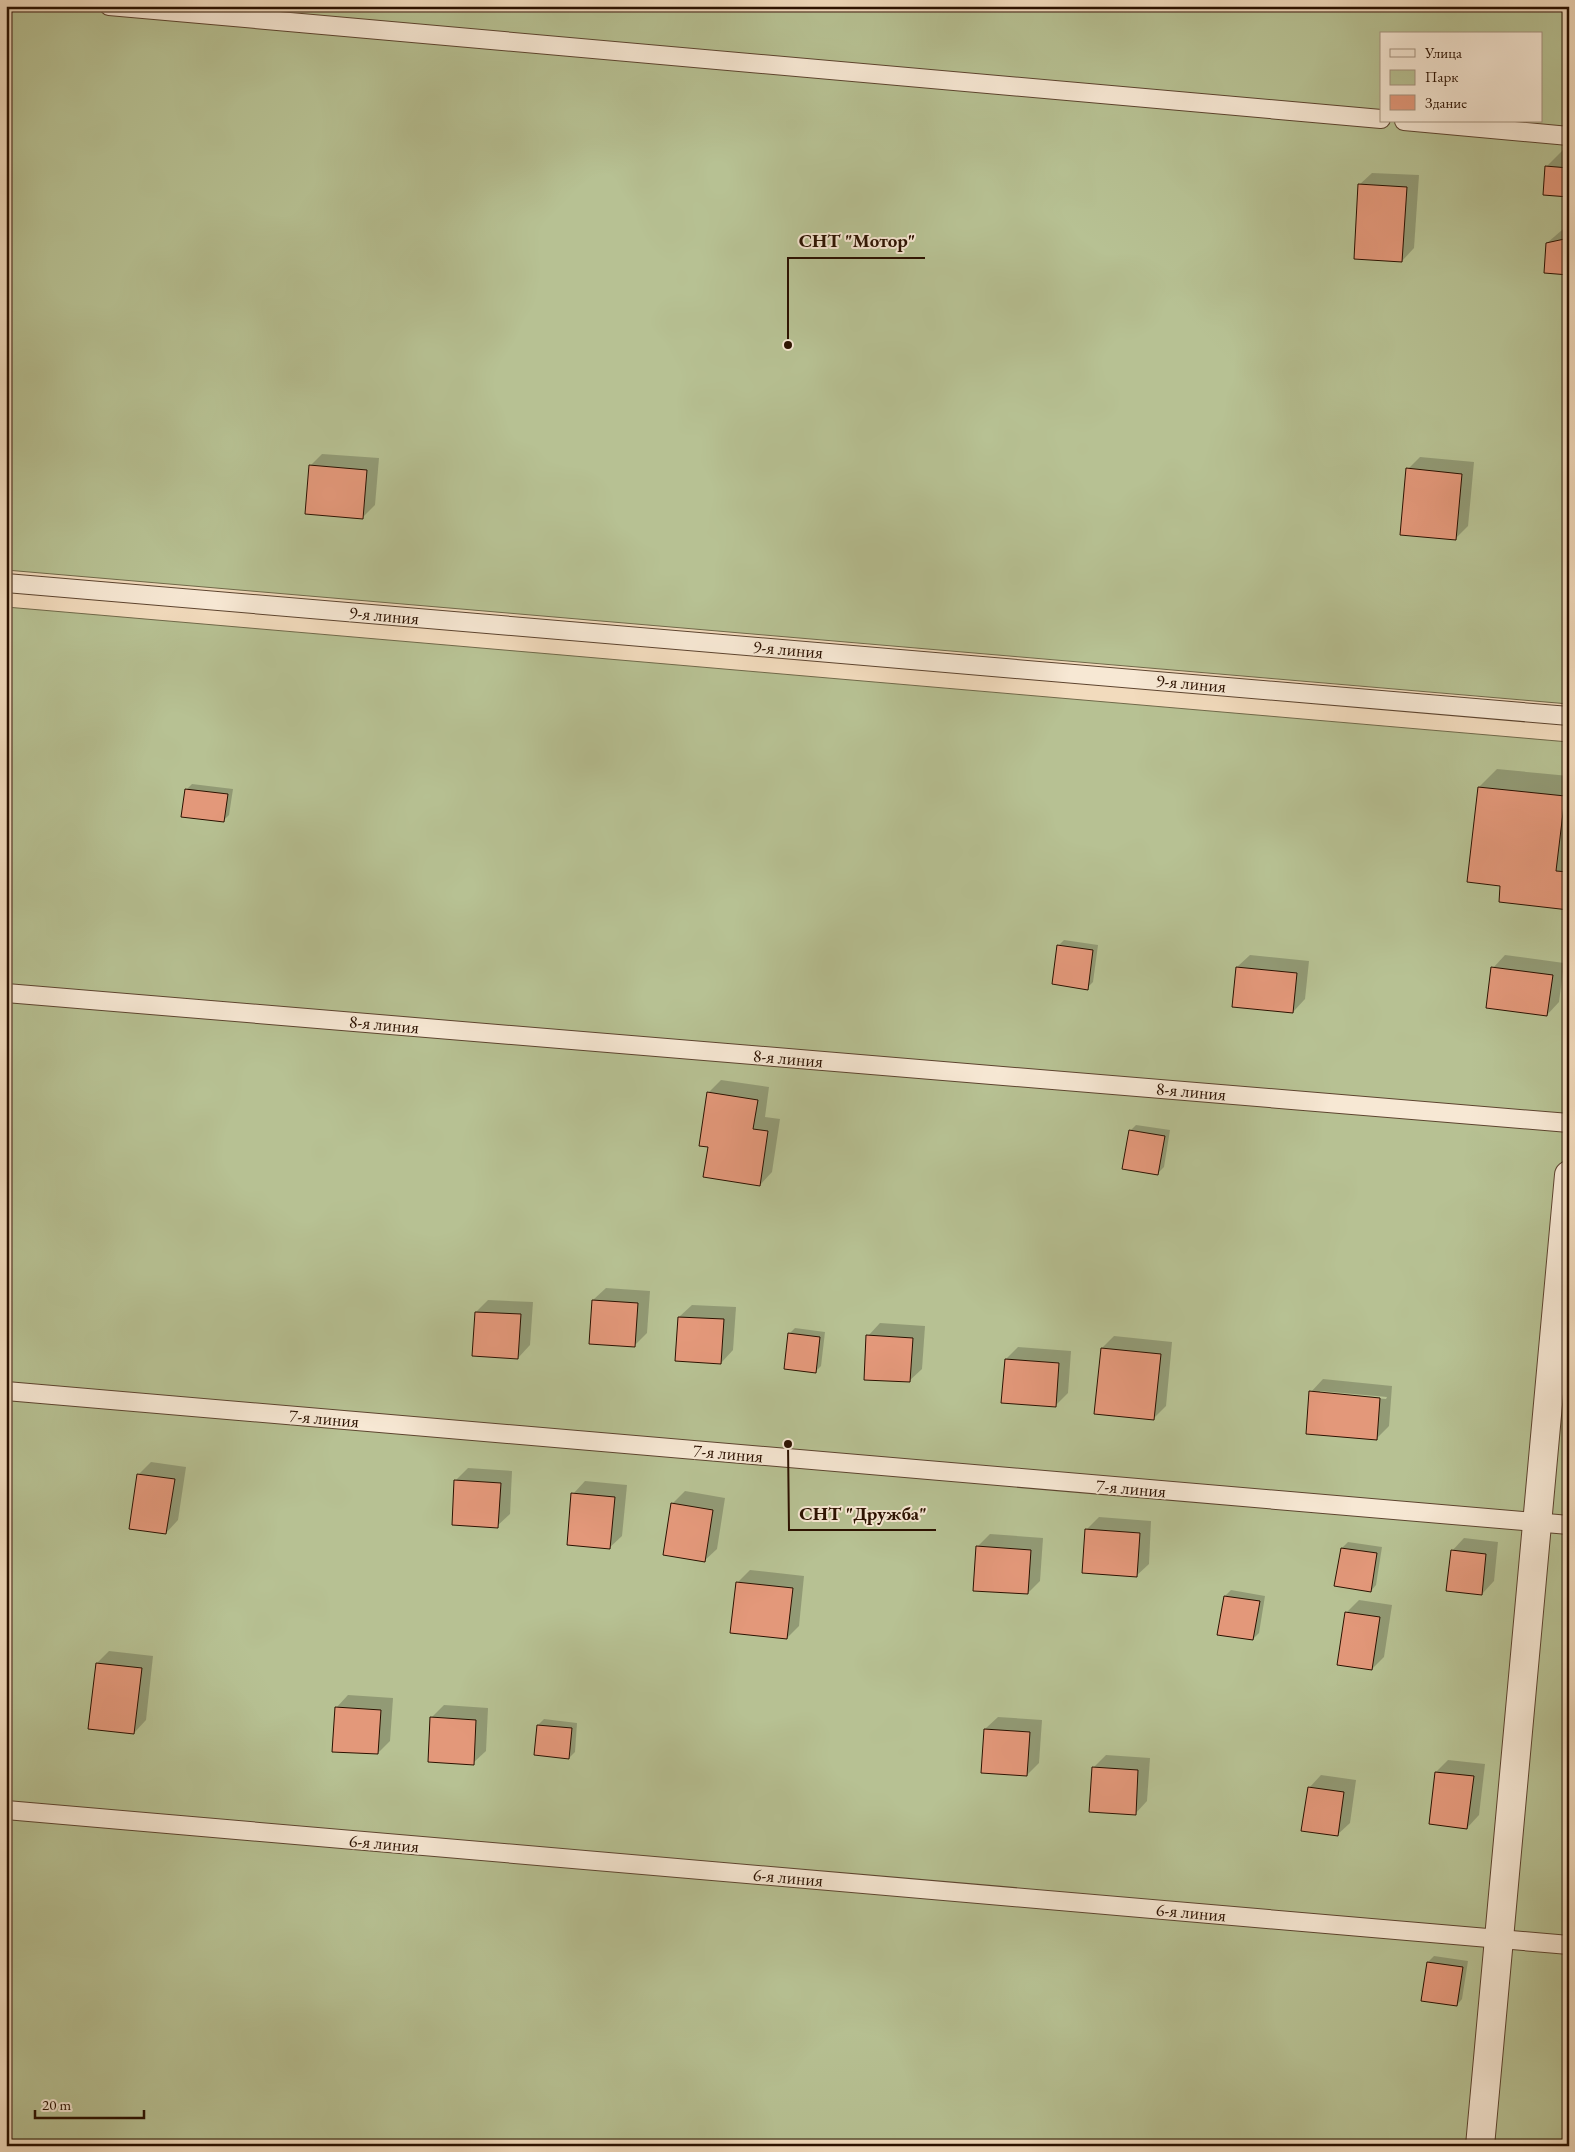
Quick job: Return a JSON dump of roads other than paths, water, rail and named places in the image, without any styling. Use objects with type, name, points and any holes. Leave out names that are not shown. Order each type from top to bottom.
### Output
[{"type":"street","points":[[1480,2146],[1569,1175]]},
{"type":"lane","points":[[109,6],[1380,119]]},
{"type":"lane","points":[[1415,122],[1569,136]]},
{"type":"lane","name":"9-я линия","points":[[6,583],[1569,716]]},
{"type":"lane","name":"8-я линия","points":[[6,993],[1569,1123]]},
{"type":"lane","name":"7-я линия","points":[[6,1391],[1569,1525]]},
{"type":"lane","name":"6-я линия","points":[[6,1810],[1569,1945]]},
{"type":"place","name":"СНТ \"Мотор\"","points":[[788,345]]},
{"type":"place","name":"СНТ \"Дружба\"","points":[[788,1444]]}]
